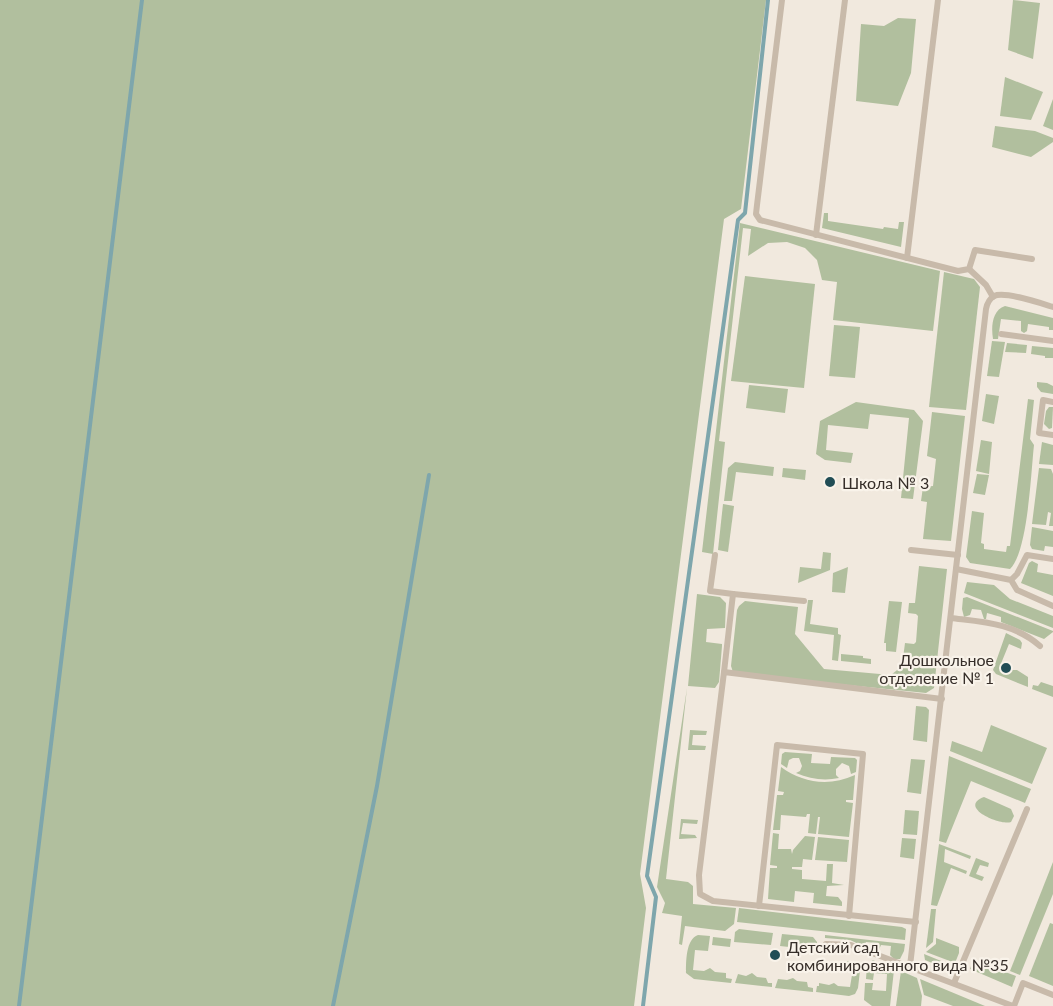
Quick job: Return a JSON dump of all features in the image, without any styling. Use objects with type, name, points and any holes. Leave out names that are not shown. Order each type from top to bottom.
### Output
[{"type":"lane","points":[[782,0],[756,214],[760,220],[958,271],[969,269]]},
{"type":"lane","points":[[816,235],[845,0]]},
{"type":"lane","points":[[907,258],[938,0]]},
{"type":"lane","points":[[969,269],[975,250],[1032,259]]},
{"type":"lane","points":[[969,269],[986,285],[993,297]]},
{"type":"lane","points":[[910,966],[986,309],[988,301],[1002,294],[1053,307]]},
{"type":"lane","points":[[1001,334],[1053,342]]},
{"type":"lane","points":[[1053,402],[1044,400],[1039,433],[1053,435]]},
{"type":"lane","points":[[910,550],[958,555]]},
{"type":"lane","points":[[715,555],[710,591],[804,601]]},
{"type":"lane","points":[[1011,580],[1028,555],[1053,560]]},
{"type":"lane","points":[[956,569],[1011,580],[1017,590],[1053,606]]},
{"type":"lane","points":[[733,594],[698,884],[700,894],[712,901],[916,922]]},
{"type":"lane","points":[[951,618],[1005,626],[1032,639],[1040,646]]},
{"type":"lane","points":[[724,672],[942,699]]},
{"type":"lane","points":[[759,906],[777,745],[863,754],[849,916]]},
{"type":"lane","points":[[954,983],[1027,809]]},
{"type":"lane","points":[[826,944],[851,945],[1011,1006],[1023,983],[1053,995]]},
{"type":"green space","points":[[0,0],[766,0],[741,209],[724,219],[640,874],[646,908],[634,1006],[0,1006]]},
{"type":"green space","points":[[1013,0],[1040,3],[1033,59],[1008,50]]},
{"type":"green space","points":[[898,18],[916,19],[911,73],[898,106],[856,101],[861,24],[884,26]]},
{"type":"green space","points":[[1005,77],[1043,92],[1031,120],[1000,116]]},
{"type":"green space","points":[[1053,99],[1053,130],[1043,126]]},
{"type":"green space","points":[[995,126],[1035,131],[1053,138],[1053,142],[1031,157],[992,147]]},
{"type":"green space","points":[[824,213],[828,213],[828,221],[883,229],[884,227],[898,229],[899,222],[904,222],[901,247],[822,228]]},
{"type":"green space","points":[[740,223],[940,271],[933,331],[833,320],[837,282],[822,280],[817,260],[805,248],[787,242],[768,243],[748,256],[751,229],[743,228],[719,441],[725,442],[713,554],[702,552]]},
{"type":"green space","points":[[944,272],[974,279],[980,287],[966,410],[929,407]]},
{"type":"green space","points":[[745,276],[815,284],[804,388],[731,381]]},
{"type":"green space","points":[[1005,306],[1053,318],[1053,330],[1049,330],[1049,327],[1028,324],[1027,331],[1024,333],[1021,331],[1021,321],[1001,319],[998,339],[993,339],[992,324],[995,315]]},
{"type":"green space","points":[[834,325],[860,327],[855,378],[829,376]]},
{"type":"green space","points":[[992,341],[1005,342],[999,377],[987,376]]},
{"type":"green space","points":[[1007,343],[1027,345],[1026,353],[1005,352]]},
{"type":"green space","points":[[1032,346],[1053,348],[1053,358],[1031,354]]},
{"type":"green space","points":[[1037,382],[1053,386],[1053,394],[1041,392],[1037,387]]},
{"type":"green space","points":[[749,385],[788,389],[785,413],[746,408]]},
{"type":"green space","points":[[986,394],[999,396],[994,424],[982,421]]},
{"type":"green space","points":[[1028,399],[1034,400],[1030,439],[1034,445],[1028,511],[1021,546],[1010,569],[970,563],[966,557],[972,511],[984,513],[981,543],[984,544],[984,549],[1006,552],[1007,546],[1010,546]]},
{"type":"green space","points":[[856,402],[914,410],[923,421],[913,499],[901,498],[909,418],[870,414],[868,429],[828,425],[826,450],[853,453],[851,463],[825,460],[816,454],[820,421]]},
{"type":"green space","points":[[1049,407],[1053,407],[1052,428],[1049,429],[1044,424]]},
{"type":"green space","points":[[932,412],[965,416],[951,541],[923,539],[927,502],[921,501],[923,487],[933,486],[936,459],[927,456]]},
{"type":"green space","points":[[981,440],[992,442],[989,474],[976,471]]},
{"type":"green space","points":[[1042,442],[1053,445],[1053,465],[1039,464]]},
{"type":"green space","points":[[735,462],[774,467],[773,476],[736,472],[732,501],[724,501],[728,468]]},
{"type":"green space","points":[[783,468],[806,470],[805,480],[782,477]]},
{"type":"green space","points":[[1039,468],[1051,469],[1053,474],[1053,526],[1049,526],[1051,513],[1048,512],[1046,525],[1032,524]]},
{"type":"green space","points":[[977,474],[989,475],[985,495],[973,493]]},
{"type":"green space","points":[[723,504],[734,506],[728,552],[718,550]]},
{"type":"green space","points":[[1032,527],[1053,531],[1053,547],[1045,546],[1044,551],[1032,549],[1030,545]]},
{"type":"green space","points":[[823,552],[831,553],[830,570],[798,583],[800,567],[821,569]]},
{"type":"green space","points":[[1032,561],[1038,564],[1037,572],[1053,575],[1053,596],[1021,583]]},
{"type":"green space","points":[[919,566],[947,569],[934,688],[926,693],[733,672],[731,666],[737,610],[745,601],[798,607],[795,634],[824,669],[891,675],[902,666],[905,643],[914,644],[916,642],[918,616],[908,613],[909,603],[915,603]]},
{"type":"green space","points":[[848,567],[845,593],[832,592],[833,573]]},
{"type":"green space","points":[[967,582],[994,585],[1010,599],[1053,616],[1053,628],[964,593]]},
{"type":"green space","points":[[697,594],[720,597],[726,603],[725,628],[707,629],[706,642],[722,644],[719,682],[715,688],[688,686]]},
{"type":"green space","points":[[967,597],[1053,632],[1044,639],[1001,622],[1001,617],[987,613],[984,619],[981,610],[972,609],[970,615],[964,617],[963,598]]},
{"type":"green space","points":[[808,600],[813,600],[810,624],[838,628],[838,634],[841,635],[838,661],[832,660],[834,635],[804,631]]},
{"type":"green space","points":[[889,601],[902,602],[896,652],[886,651],[886,643],[884,643]]},
{"type":"green space","points":[[1006,633],[1020,640],[1021,649],[1009,644],[1000,666],[1017,670],[1028,677],[1028,687],[996,674],[993,670]]},
{"type":"green space","points":[[841,654],[863,656],[863,658],[871,659],[871,664],[841,661]]},
{"type":"green space","points":[[1041,682],[1053,686],[1053,697],[1032,689],[1033,685],[1038,686]]},
{"type":"green space","points":[[687,688],[666,879],[688,882],[693,886],[693,904],[736,908],[734,924],[725,931],[685,926],[682,945],[679,944],[682,916],[662,913],[665,903],[657,887]]},
{"type":"green space","points":[[916,706],[926,707],[929,710],[927,742],[913,740]]},
{"type":"green space","points":[[991,725],[1047,748],[1032,784],[950,751],[952,741],[982,752]]},
{"type":"green space","points":[[690,730],[707,731],[706,735],[693,735],[692,745],[706,746],[705,750],[688,750]]},
{"type":"green space","points":[[785,752],[812,754],[811,763],[830,764],[831,757],[855,758],[857,760],[856,772],[851,774],[849,766],[842,763],[836,769],[836,775],[839,778],[807,777],[796,773],[802,766],[799,758],[789,760],[787,768],[781,764],[782,754]]},
{"type":"green space","points":[[949,756],[1031,789],[1025,803],[971,781],[946,843],[939,841]]},
{"type":"green space","points":[[911,759],[925,760],[921,794],[907,792]]},
{"type":"green space","points":[[781,767],[798,777],[816,782],[836,781],[855,775],[853,800],[846,800],[846,802],[853,803],[849,837],[818,834],[820,817],[818,817],[816,834],[808,833],[810,814],[806,817],[781,815],[780,830],[773,830],[777,795],[783,795],[784,792],[778,791]]},
{"type":"green space","points":[[984,797],[1011,809],[1014,816],[1011,822],[998,821],[983,815],[975,806],[977,801]]},
{"type":"green space","points":[[905,810],[919,811],[917,835],[903,834]]},
{"type":"green space","points":[[681,819],[698,820],[697,824],[683,823],[681,834],[695,835],[697,838],[679,839]]},
{"type":"green space","points":[[773,833],[779,834],[778,849],[791,849],[792,854],[805,836],[815,837],[812,860],[803,859],[802,867],[792,867],[792,869],[802,870],[802,879],[826,881],[827,864],[833,864],[832,883],[844,885],[827,886],[826,896],[838,897],[842,906],[813,903],[814,893],[795,891],[794,902],[768,899],[770,868],[777,868],[777,866],[770,865]]},
{"type":"green space","points":[[818,837],[849,840],[847,862],[815,860]]},
{"type":"green space","points":[[902,838],[916,839],[914,859],[900,857]]},
{"type":"green space","points":[[939,844],[971,856],[970,859],[945,849],[944,862],[967,871],[966,874],[951,868],[937,906],[931,905]]},
{"type":"green space","points":[[976,858],[989,863],[988,867],[980,865],[976,874],[984,877],[982,881],[969,876]]},
{"type":"green space","points":[[1053,862],[1053,894],[1020,975],[1010,971]]},
{"type":"green space","points":[[739,908],[902,927],[906,929],[905,940],[737,922]]},
{"type":"green space","points":[[931,909],[936,909],[933,942],[926,948]]},
{"type":"green space","points":[[1050,923],[1053,924],[1053,986],[1029,976]]},
{"type":"green space","points":[[739,929],[773,933],[771,945],[734,942],[735,932]]},
{"type":"green space","points":[[782,934],[813,937],[817,942],[816,950],[780,946]]},
{"type":"green space","points":[[825,935],[905,944],[904,951],[900,959],[894,959],[890,955],[891,946],[881,945],[878,952],[876,951],[877,943],[866,942],[865,947],[850,940],[825,938]]},
{"type":"green space","points":[[710,936],[708,951],[695,950],[693,970],[704,971],[710,968],[715,972],[726,973],[726,978],[732,979],[731,983],[694,979],[686,973],[689,946],[694,937]]},
{"type":"green space","points":[[713,937],[731,939],[730,947],[712,945]]},
{"type":"green space","points":[[936,938],[959,947],[955,963],[926,952],[936,944]]},
{"type":"green space","points":[[924,954],[951,965],[944,968],[925,960]]},
{"type":"green space","points":[[873,960],[894,970],[890,1006],[872,1006],[864,1000],[865,983],[873,983],[872,990],[886,991],[887,974],[874,973],[873,980],[866,979],[867,964]]},
{"type":"green space","points":[[973,960],[1016,976],[1012,987],[970,969]]},
{"type":"green space","points":[[842,961],[861,962],[858,988],[855,994],[849,996],[816,992],[819,983],[829,985],[834,983],[838,986],[850,987],[853,969],[841,968]]},
{"type":"green space","points":[[901,971],[917,978],[922,996],[921,1006],[896,1006]]},
{"type":"green space","points":[[752,973],[757,977],[766,978],[768,983],[772,983],[772,987],[735,983],[738,974],[746,976]]},
{"type":"green space","points":[[793,978],[807,982],[808,987],[813,988],[813,992],[775,988],[778,979]]},
{"type":"green space","points":[[920,979],[985,1006],[953,1006],[924,995]]},
{"type":"waterway","points":[[19,1006],[142,0]]},
{"type":"waterway","points":[[643,1006],[656,897],[647,876],[738,220],[745,213],[768,0]]},
{"type":"waterway","points":[[333,1006],[377,786],[429,475]]},
{"type":"place","name":"Школа № 3","points":[[830,482]]},
{"type":"place","name":"Дошкольное отделение № 1","points":[[1006,668]]},
{"type":"place","name":"Детский сад комбинированного вида №35","points":[[775,955]]}]
